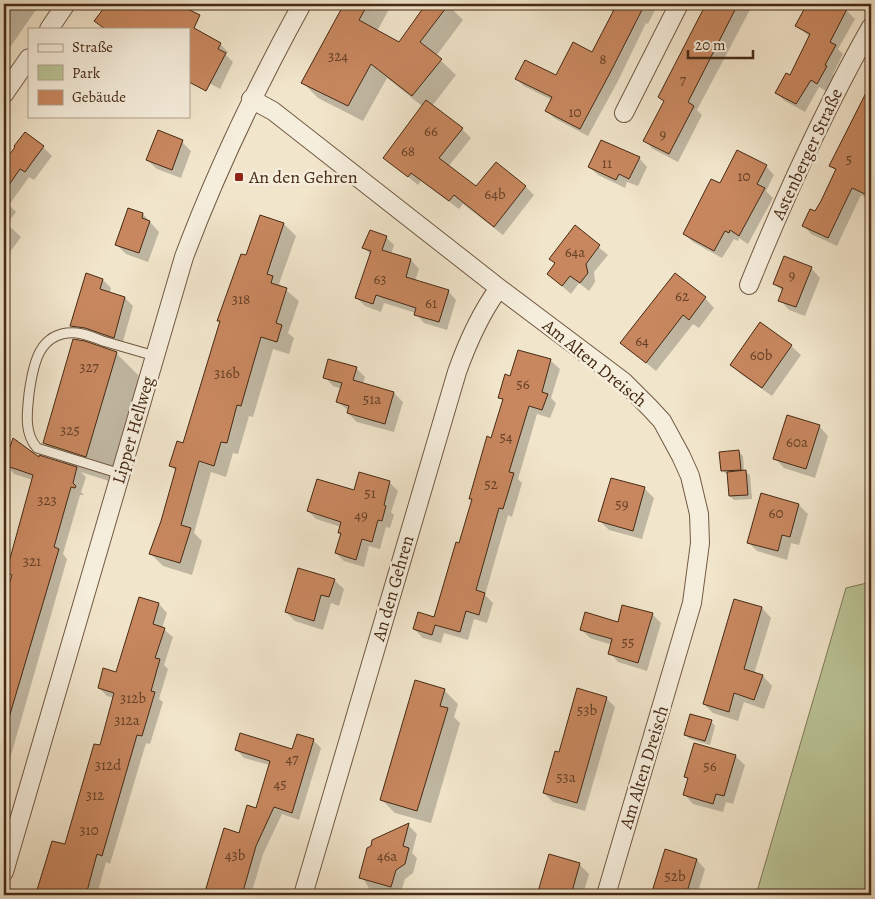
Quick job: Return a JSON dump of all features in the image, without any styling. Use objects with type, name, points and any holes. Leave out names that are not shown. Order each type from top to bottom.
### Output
[{"type":"street","points":[[49,28],[66,4]]},
{"type":"street","name":"Lipper Hellweg","points":[[4,872],[184,257],[251,99],[302,4]]},
{"type":"street","points":[[624,113],[678,4]]},
{"type":"street","name":"Astenberger Straße","points":[[749,285],[773,224],[826,110],[871,27]]},
{"type":"street","points":[[4,94],[28,59]]},
{"type":"street","name":"Am Alten Dreisch","points":[[251,99],[273,110],[499,288],[624,382],[662,421],[682,456],[690,476],[699,514],[700,543],[692,603],[606,895]]},
{"type":"street","name":"An den Gehren","points":[[303,895],[457,372],[471,333],[485,306],[499,288]]},
{"type":"lane","points":[[121,474],[37,448],[31,441],[27,431],[32,372],[40,351],[50,339],[63,334],[79,333],[155,356]]},
{"type":"green space","points":[[871,582],[871,895],[756,895],[846,588]]},
{"type":"building","points":[[107,4],[177,4],[200,15],[194,28],[221,43],[218,49],[226,53],[206,91],[190,83],[190,28],[104,28],[94,21]]},
{"type":"building","points":[[344,4],[368,4],[359,20],[399,42],[426,4],[449,4],[420,42],[442,59],[412,96],[371,64],[348,106],[301,83]]},
{"type":"building","points":[[617,4],[645,4],[580,129],[545,111],[552,97],[515,79],[525,60],[556,75],[573,42],[592,52]]},
{"type":"building","points":[[706,4],[738,4],[688,102],[694,106],[669,154],[643,141],[664,101],[658,97]]},
{"type":"building","points":[[807,4],[836,4],[847,9],[830,42],[836,45],[825,65],[827,66],[817,84],[811,80],[796,104],[775,93],[786,73],[790,75],[810,34],[795,26]]},
{"type":"building","points":[[871,83],[871,181],[865,194],[852,188],[828,238],[802,226],[810,209],[815,211],[821,201],[836,169],[829,166]]},
{"type":"building","points":[[426,100],[463,128],[439,158],[476,186],[496,162],[526,186],[494,227],[454,195],[449,201],[411,173],[408,177],[383,158]]},
{"type":"building","points":[[158,130],[183,140],[172,170],[146,160]]},
{"type":"building","points":[[25,132],[44,146],[25,172],[20,169],[4,192],[4,162]]},
{"type":"building","points":[[601,140],[640,157],[629,179],[619,174],[616,180],[588,167]]},
{"type":"building","points":[[737,150],[767,165],[757,184],[765,188],[739,236],[730,230],[729,233],[725,231],[714,251],[683,234],[711,179],[720,183]]},
{"type":"building","points":[[128,208],[143,213],[142,218],[150,221],[139,253],[115,245]]},
{"type":"building","points":[[260,215],[284,223],[267,274],[273,276],[271,283],[287,288],[276,323],[282,325],[277,342],[261,337],[241,406],[237,405],[227,443],[221,442],[214,466],[199,461],[181,525],[191,528],[180,563],[149,554],[161,521],[176,468],[169,466],[177,441],[183,443],[220,321],[217,321],[241,254],[246,255]]},
{"type":"building","points":[[575,225],[600,245],[586,264],[588,273],[580,283],[570,276],[562,286],[547,274],[555,263],[549,259]]},
{"type":"building","points":[[370,230],[387,236],[382,250],[411,259],[406,277],[449,290],[439,322],[414,315],[416,308],[376,295],[373,304],[355,298],[371,251],[362,248]]},
{"type":"building","points":[[784,256],[812,267],[796,307],[778,301],[783,288],[773,284]]},
{"type":"building","points":[[86,273],[103,279],[100,289],[125,297],[114,338],[85,328],[70,326]]},
{"type":"building","points":[[675,273],[706,297],[689,320],[683,315],[646,363],[620,343]]},
{"type":"building","points":[[760,322],[792,345],[762,388],[730,365]]},
{"type":"building","points":[[73,339],[117,352],[86,457],[43,443]]},
{"type":"building","points":[[518,350],[551,359],[542,392],[548,394],[542,410],[529,406],[509,472],[514,473],[503,509],[499,508],[476,590],[485,593],[479,615],[466,611],[460,632],[435,625],[432,635],[413,629],[418,612],[434,617],[456,542],[459,543],[472,499],[469,499],[487,436],[491,438],[503,399],[498,398],[505,374],[510,376]]},
{"type":"building","points":[[328,359],[357,367],[353,380],[394,392],[385,424],[347,413],[349,406],[336,402],[342,383],[323,378]]},
{"type":"building","points":[[787,415],[820,425],[806,469],[773,459]]},
{"type":"building","points":[[13,438],[39,457],[39,455],[77,467],[73,483],[76,486],[75,488],[71,487],[54,547],[59,549],[8,721],[4,721],[4,601],[12,575],[6,573],[33,475],[4,465]]},
{"type":"building","points":[[739,450],[741,470],[721,471],[719,452]]},
{"type":"building","points":[[746,470],[748,495],[729,496],[727,472]]},
{"type":"building","points":[[359,472],[390,481],[382,521],[378,520],[372,542],[362,539],[356,560],[335,553],[341,533],[338,533],[341,522],[307,511],[317,479],[354,490]]},
{"type":"building","points":[[611,478],[645,487],[633,531],[598,521]]},
{"type":"building","points":[[761,493],[799,504],[790,537],[782,535],[778,551],[747,543]]},
{"type":"building","points":[[298,568],[335,579],[329,597],[321,595],[314,621],[285,612]]},
{"type":"building","points":[[139,597],[159,603],[153,624],[165,628],[155,658],[160,659],[151,691],[155,692],[142,736],[137,735],[102,856],[97,854],[86,895],[54,895],[37,890],[52,841],[65,844],[94,744],[100,745],[114,693],[98,688],[103,668],[116,672]]},
{"type":"building","points":[[734,599],[762,607],[744,669],[763,675],[754,700],[734,693],[729,712],[703,704]]},
{"type":"building","points":[[622,605],[653,613],[638,663],[608,654],[612,639],[580,630],[585,612],[618,622]]},
{"type":"building","points":[[415,680],[445,689],[440,706],[448,708],[417,811],[380,800]]},
{"type":"building","points":[[577,688],[607,697],[577,803],[543,793],[555,751],[559,752]]},
{"type":"building","points":[[690,714],[712,720],[705,741],[684,735]]},
{"type":"building","points":[[240,733],[292,749],[297,734],[314,739],[292,813],[274,807],[256,846],[242,895],[228,891],[226,895],[204,895],[224,828],[239,833],[247,805],[256,808],[270,761],[235,750]]},
{"type":"building","points":[[694,743],[736,755],[724,796],[716,794],[713,804],[683,795],[688,778],[684,777]]},
{"type":"building","points":[[409,823],[403,846],[409,848],[405,864],[396,870],[391,887],[359,878],[367,848],[371,846],[372,840]]},
{"type":"building","points":[[665,849],[697,859],[686,895],[651,895]]},
{"type":"building","points":[[549,854],[580,863],[571,895],[537,895]]},
{"type":"place","name":"An den Gehren","points":[[239,177]]}]
